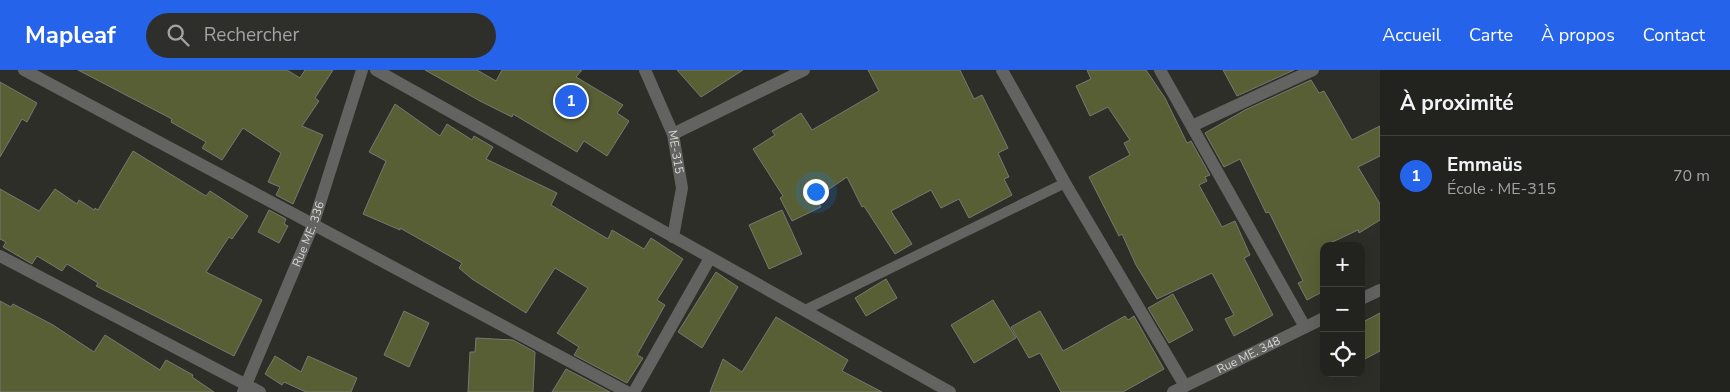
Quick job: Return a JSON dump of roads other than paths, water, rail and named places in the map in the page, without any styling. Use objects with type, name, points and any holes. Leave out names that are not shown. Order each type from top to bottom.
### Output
[{"type":"street","points":[[24,70],[626,392]]},
{"type":"street","name":"Rue ME. 336","points":[[244,388],[313,225],[362,70]]},
{"type":"street","points":[[376,70],[950,392]]},
{"type":"street","name":"ME-315","points":[[645,70],[673,134],[682,188],[673,237]]},
{"type":"street","points":[[673,134],[804,70]]},
{"type":"street","points":[[1002,70],[1185,386]]},
{"type":"street","points":[[1160,70],[1305,327]]},
{"type":"street","points":[[1192,126],[1313,70]]},
{"type":"street","points":[[0,256],[244,388],[260,392]]},
{"type":"street","points":[[634,392],[710,258]]},
{"type":"street","points":[[1365,297],[1380,290]]},
{"type":"street","name":"Rue ME. 348","points":[[1173,392],[1320,320]]},
{"type":"lane","points":[[804,310],[1066,183]]},
{"type":"place","name":"Emmaüs","points":[[571,101]]}]
